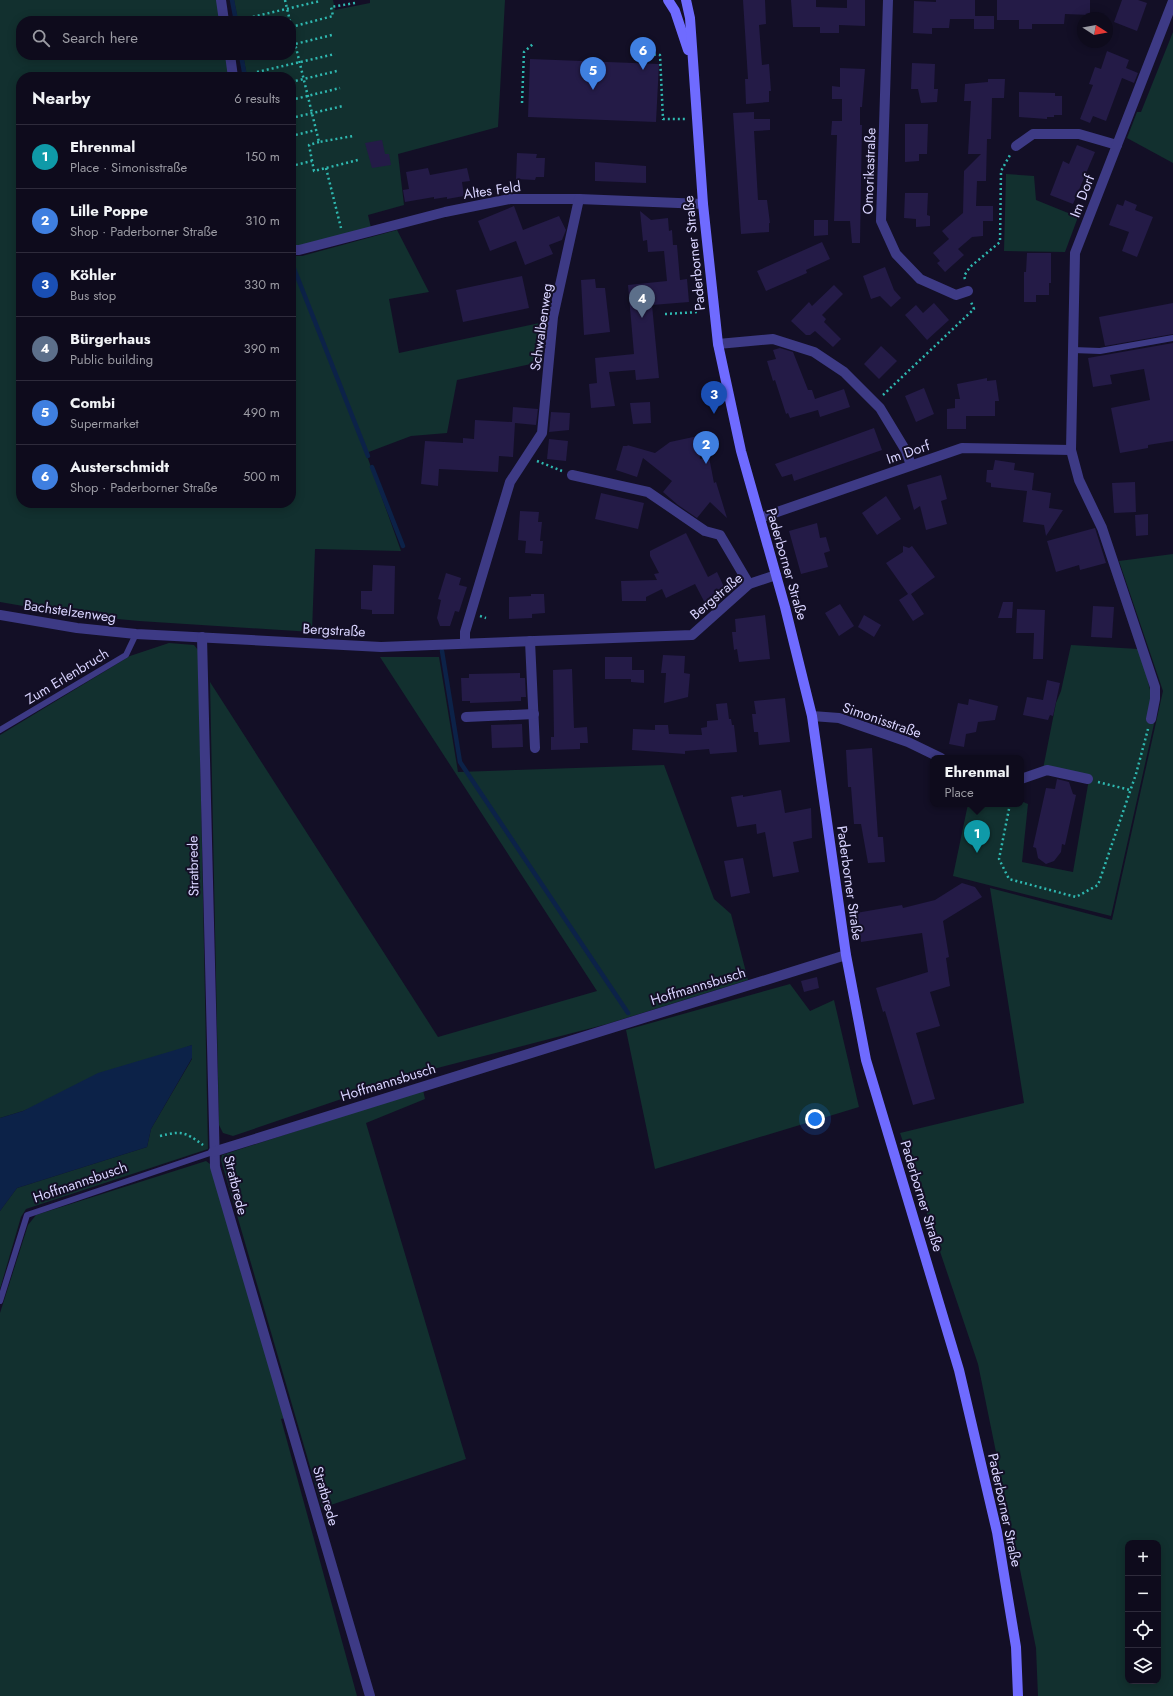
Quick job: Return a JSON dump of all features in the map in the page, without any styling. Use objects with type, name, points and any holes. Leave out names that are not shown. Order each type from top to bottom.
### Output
[{"type":"main road","name":"Paderborner Straße","points":[[668,0],[678,19],[693,67]]},
{"type":"main road","name":"Paderborner Straße","points":[[686,0],[690,18],[703,204],[718,344],[741,451],[776,575],[812,716],[846,955],[866,1060],[963,1386],[997,1532],[1016,1647],[1018,1696]]},
{"type":"street","points":[[221,0],[223,16]]},
{"type":"street","name":"Omorikastraße","points":[[888,0],[881,221],[896,254],[920,279],[956,295],[968,291]]},
{"type":"street","name":"Im Dorf","points":[[1151,719],[1155,699],[1155,687],[1102,528],[1079,480],[1071,450],[1075,253],[1173,1]]},
{"type":"street","points":[[231,60],[232,72]]},
{"type":"street","points":[[1016,146],[1033,134],[1079,134],[1117,145]]},
{"type":"street","name":"Altes Feld","points":[[296,250],[445,212],[510,198],[579,198],[703,204]]},
{"type":"street","name":"Schwalbenweg","points":[[465,642],[465,632],[510,482],[528,457],[542,433],[553,317],[579,198]]},
{"type":"street","points":[[718,344],[773,339],[814,352],[844,372],[880,408],[906,451],[911,465]]},
{"type":"street","name":"Im Dorf","points":[[760,518],[962,448],[1071,450]]},
{"type":"street","points":[[572,475],[648,492],[705,531],[720,535],[749,584]]},
{"type":"street","name":"Bergstraße","points":[[136,634],[381,647],[465,642],[692,635],[749,584],[776,575]]},
{"type":"street","name":"Bachstelzenweg","points":[[0,615],[77,628],[136,634]]},
{"type":"street","name":"Stratbrede","points":[[202,637],[214,1167],[370,1696]]},
{"type":"street","points":[[530,641],[535,748]]},
{"type":"street","points":[[466,717],[534,714]]},
{"type":"street","name":"Simonisstraße","points":[[812,716],[839,718],[908,742],[935,755]]},
{"type":"street","points":[[1024,779],[1047,770],[1088,779]]},
{"type":"street","name":"Hoffmannsbusch","points":[[213,1152],[846,955]]},
{"type":"lane","points":[[1073,350],[1100,351],[1173,338]]},
{"type":"lane","name":"Zum Erlenbruch","points":[[0,730],[126,655],[136,634]]},
{"type":"lane","name":"Hoffmannsbusch","points":[[0,1301],[27,1215],[213,1152]]},
{"type":"path","points":[[285,0],[289,16]]},
{"type":"path","points":[[257,16],[320,1]]},
{"type":"path","points":[[296,26],[333,16],[331,7],[355,3]]},
{"type":"path","points":[[296,44],[332,35]]},
{"type":"path","points":[[522,103],[524,52],[533,44]]},
{"type":"path","points":[[645,47],[646,54],[660,55],[663,119],[697,120]]},
{"type":"path","points":[[296,48],[319,142]]},
{"type":"path","points":[[256,72],[335,54]]},
{"type":"path","points":[[296,81],[337,71]]},
{"type":"path","points":[[296,99],[340,88]]},
{"type":"path","points":[[296,117],[342,106]]},
{"type":"path","points":[[296,135],[316,130]]},
{"type":"path","points":[[353,136],[308,145],[314,171],[358,160]]},
{"type":"path","points":[[874,403],[974,309],[964,276],[970,267],[1000,242],[1001,171],[1016,146]]},
{"type":"path","points":[[296,165],[312,160]]},
{"type":"path","points":[[326,168],[344,238]]},
{"type":"path","points":[[665,314],[699,312],[700,309]]},
{"type":"path","points":[[528,457],[572,475]]},
{"type":"path","points":[[1009,807],[999,859],[1009,879],[1076,897],[1098,885],[1130,790],[1151,719]]},
{"type":"path","points":[[1088,779],[1130,790]]},
{"type":"path","points":[[160,1136],[179,1132],[191,1136],[213,1152]]},
{"type":"green space","points":[[0,0],[217,0],[220,16],[16,16],[16,60],[227,60],[229,72],[16,72],[16,508],[296,508],[296,256],[302,256],[397,230],[429,292],[389,299],[399,353],[544,322],[540,362],[457,380],[447,433],[411,436],[366,453],[401,551],[315,549],[312,632],[139,621],[75,615],[0,602]]},
{"type":"green space","points":[[234,0],[333,0],[335,10],[370,3],[370,0],[505,0],[498,127],[398,154],[404,205],[368,215],[371,228],[300,247],[296,245],[296,72],[246,72],[244,60],[296,60],[296,16],[237,16]]},
{"type":"green space","points":[[1173,32],[1173,163],[1127,138],[1137,112],[1141,112]]},
{"type":"green space","points":[[1006,174],[1034,176],[1036,200],[1078,217],[1065,252],[1004,251]]},
{"type":"green space","points":[[1173,554],[1173,1696],[1038,1696],[1036,1648],[978,1364],[900,1133],[1024,1103],[990,888],[1112,920],[1163,691],[1119,561]]},
{"type":"green space","points":[[169,643],[194,645],[198,650],[208,1149],[26,1209],[21,1217],[0,1289],[0,1211],[17,1188],[147,1147],[151,1129],[192,1059],[192,1045],[23,1111],[0,1118],[0,735],[130,656]]},
{"type":"green space","points":[[1071,645],[1138,649],[1146,673],[1156,715],[1111,916],[953,876],[967,807],[1024,807],[1024,802],[1028,804],[1022,862],[1073,872],[1089,779],[1043,769],[1056,703],[1061,691]]},
{"type":"green space","points":[[380,657],[439,657],[458,772],[664,765],[714,899],[731,914],[748,980],[607,1024],[418,1073],[233,1136],[223,1133],[219,1125],[210,682],[438,1037],[597,991]]},
{"type":"green space","points":[[790,984],[810,1011],[834,1000],[859,1107],[655,1169],[626,1030]]},
{"type":"green space","points":[[423,1090],[425,1099],[366,1123],[466,1459],[322,1508],[221,1160],[222,1155]]},
{"type":"green space","points":[[206,1161],[210,1164],[285,1418],[281,1419],[357,1696],[0,1696],[0,1313],[28,1225],[36,1215]]},
{"type":"water","points":[[192,1045],[192,1058],[151,1129],[147,1147],[17,1188],[0,1211],[0,1118],[23,1111],[98,1073]]},
{"type":"building","points":[[743,0],[765,0],[766,24],[759,25],[762,65],[769,64],[771,91],[769,91],[769,102],[746,104],[745,79],[748,79]]},
{"type":"building","points":[[791,0],[816,0],[816,7],[847,8],[847,0],[865,0],[865,26],[839,25],[839,33],[820,33],[820,27],[793,27]]},
{"type":"building","points":[[936,0],[975,0],[975,16],[994,16],[994,29],[974,29],[974,19],[950,19],[949,28],[932,28],[932,34],[913,33],[914,1],[936,2]]},
{"type":"building","points":[[997,0],[1090,0],[1090,12],[1077,12],[1077,14],[1065,14],[1064,24],[1032,24],[1032,29],[1019,29],[1019,20],[997,20]]},
{"type":"building","points":[[1122,0],[1138,0],[1147,3],[1137,31],[1114,22]]},
{"type":"building","points":[[1107,51],[1129,60],[1126,68],[1138,73],[1134,83],[1122,78],[1106,121],[1093,116],[1090,123],[1080,119],[1093,85],[1089,84],[1095,67],[1101,69]]},
{"type":"building","points":[[530,59],[659,64],[656,122],[528,117]]},
{"type":"building","points":[[912,63],[935,64],[934,89],[938,89],[937,102],[921,103],[918,89],[911,89]]},
{"type":"building","points":[[840,68],[865,69],[862,107],[860,107],[860,125],[862,125],[860,243],[852,243],[850,221],[834,221],[837,135],[831,135],[832,121],[842,121],[842,99],[832,99],[832,86],[840,87]]},
{"type":"building","points":[[988,79],[1005,79],[1004,98],[992,98],[991,139],[987,139],[986,181],[977,181],[976,206],[993,206],[993,221],[983,221],[983,236],[972,237],[958,249],[964,255],[945,272],[937,263],[940,261],[933,253],[949,239],[942,231],[963,213],[964,171],[981,154],[968,154],[971,101],[964,101],[965,84],[988,82]]},
{"type":"building","points":[[1019,92],[1055,93],[1055,96],[1062,96],[1062,115],[1054,115],[1054,117],[1047,117],[1047,119],[1019,117]]},
{"type":"building","points":[[754,112],[754,119],[770,119],[770,130],[754,131],[758,200],[767,200],[770,223],[769,232],[741,234],[733,113]]},
{"type":"building","points":[[905,124],[928,124],[927,154],[919,154],[919,161],[905,162]]},
{"type":"building","points":[[382,140],[385,154],[389,154],[391,165],[372,168],[365,143]]},
{"type":"building","points":[[1077,145],[1095,152],[1073,204],[1050,195],[1063,161],[1069,164]]},
{"type":"building","points":[[517,153],[537,154],[536,158],[545,158],[544,177],[536,177],[535,180],[516,179]]},
{"type":"building","points":[[595,162],[646,166],[646,183],[595,181]]},
{"type":"building","points":[[428,168],[430,175],[467,168],[470,181],[462,182],[464,196],[447,199],[447,197],[434,199],[434,197],[405,202],[403,190],[409,189],[406,172]]},
{"type":"building","points":[[905,193],[928,193],[927,215],[930,216],[930,226],[916,227],[916,219],[904,218]]},
{"type":"building","points":[[1125,200],[1137,205],[1135,210],[1153,217],[1137,257],[1122,251],[1129,232],[1109,225],[1117,204],[1123,206]]},
{"type":"building","points":[[514,206],[523,230],[559,216],[566,230],[562,240],[549,245],[553,254],[525,265],[516,241],[490,251],[478,221]]},
{"type":"building","points":[[640,211],[651,220],[668,218],[669,231],[672,230],[673,245],[677,245],[680,280],[687,279],[689,302],[652,305],[659,378],[636,380],[635,370],[609,372],[615,406],[591,408],[589,384],[597,383],[595,358],[634,354],[628,285],[667,281],[664,251],[648,252],[647,240],[643,241]]},
{"type":"building","points":[[814,220],[828,220],[828,235],[814,236]]},
{"type":"building","points":[[822,242],[830,259],[806,270],[807,273],[766,291],[757,271]]},
{"type":"building","points":[[1027,253],[1051,253],[1051,283],[1049,283],[1049,295],[1036,295],[1036,302],[1024,302],[1024,272],[1026,272]]},
{"type":"building","points":[[885,267],[894,290],[901,298],[891,307],[880,296],[871,299],[863,276]]},
{"type":"building","points":[[522,276],[529,308],[463,322],[456,290]]},
{"type":"building","points":[[595,279],[596,288],[605,288],[610,332],[584,335],[581,280]]},
{"type":"building","points":[[834,285],[843,294],[822,315],[826,319],[824,322],[841,339],[833,347],[815,331],[810,335],[806,335],[791,321],[809,302],[812,306]]},
{"type":"building","points":[[934,303],[949,320],[927,340],[905,315],[916,305],[923,313]]},
{"type":"building","points":[[1173,303],[1173,334],[1105,346],[1099,317]]},
{"type":"building","points":[[1173,343],[1173,441],[1148,445],[1148,448],[1120,453],[1111,408],[1150,400],[1144,369],[1110,375],[1112,384],[1093,387],[1088,358]]},
{"type":"building","points":[[881,346],[897,361],[879,379],[864,364]]},
{"type":"building","points":[[780,348],[793,352],[808,390],[812,390],[815,399],[844,389],[850,407],[820,417],[818,410],[790,418],[788,413],[786,414],[767,361],[776,359],[773,350]]},
{"type":"building","points":[[987,378],[987,381],[996,380],[999,401],[995,401],[995,416],[966,416],[966,429],[947,429],[947,409],[955,408],[955,399],[960,399],[957,384]]},
{"type":"building","points":[[924,388],[934,414],[916,422],[905,396]]},
{"type":"building","points":[[650,402],[651,423],[633,424],[630,403]]},
{"type":"building","points":[[513,407],[538,409],[536,425],[515,423],[513,457],[499,456],[498,472],[439,469],[438,486],[421,484],[425,441],[463,443],[463,438],[474,439],[475,420],[512,422]]},
{"type":"building","points":[[551,412],[570,413],[569,430],[549,432]]},
{"type":"building","points":[[874,428],[882,450],[794,481],[792,474],[782,477],[775,464]]},
{"type":"building","points":[[698,436],[700,459],[709,457],[714,483],[716,482],[727,518],[710,502],[697,518],[678,505],[663,492],[672,481],[643,458],[637,477],[616,470],[623,446],[628,446],[627,445],[655,453],[670,442]]},
{"type":"building","points":[[549,439],[568,441],[566,461],[547,459]]},
{"type":"building","points":[[995,460],[1015,463],[1014,470],[1034,473],[1032,490],[1051,493],[1049,508],[1063,510],[1046,536],[1044,525],[1023,522],[1027,491],[991,487],[991,483],[986,482],[987,470],[993,470]]},
{"type":"building","points":[[941,475],[947,499],[941,501],[947,524],[926,530],[920,506],[914,510],[907,485]]},
{"type":"building","points":[[1135,482],[1136,512],[1114,513],[1112,483]]},
{"type":"building","points":[[601,493],[644,503],[638,529],[595,519]]},
{"type":"building","points":[[886,496],[901,519],[877,535],[862,513]]},
{"type":"building","points":[[520,511],[539,512],[538,522],[542,522],[540,541],[543,541],[542,554],[525,553],[526,541],[518,540]]},
{"type":"building","points":[[1148,514],[1148,535],[1136,536],[1135,515]]},
{"type":"building","points":[[817,523],[820,538],[826,537],[830,551],[824,553],[828,567],[801,574],[789,531]]},
{"type":"building","points":[[1095,528],[1106,563],[1080,570],[1079,565],[1056,572],[1047,541]]},
{"type":"building","points":[[686,533],[708,577],[717,572],[725,589],[715,594],[717,599],[706,605],[695,584],[666,598],[662,589],[646,597],[646,601],[622,601],[621,581],[657,580],[654,574],[659,573],[650,556],[650,551]]},
{"type":"building","points":[[903,546],[909,548],[912,546],[935,577],[911,594],[924,614],[913,621],[899,600],[908,594],[886,563],[903,552]]},
{"type":"building","points":[[373,565],[395,566],[394,614],[372,614],[372,610],[361,609],[361,591],[372,591]]},
{"type":"building","points":[[446,573],[461,578],[459,585],[467,587],[459,612],[455,611],[450,626],[440,626],[437,618],[441,600],[438,599]]},
{"type":"building","points":[[531,594],[544,594],[545,613],[532,614],[532,618],[509,619],[509,597],[531,596]]},
{"type":"building","points":[[1003,602],[1013,602],[1012,618],[998,618]]},
{"type":"building","points":[[840,604],[854,626],[839,636],[825,613]]},
{"type":"building","points":[[1093,606],[1114,607],[1112,638],[1091,637]]},
{"type":"building","points":[[1017,609],[1045,610],[1043,659],[1033,659],[1034,633],[1016,633]]},
{"type":"building","points":[[765,615],[770,659],[739,662],[737,649],[734,650],[732,632],[736,632],[735,619]]},
{"type":"building","points":[[864,615],[881,625],[874,637],[858,627]]},
{"type":"building","points":[[663,655],[685,656],[684,673],[690,674],[688,697],[664,703],[666,673],[661,673]]},
{"type":"building","points":[[605,657],[632,657],[632,670],[644,670],[644,683],[631,682],[631,679],[605,679]]},
{"type":"building","points":[[572,669],[574,728],[587,727],[588,743],[580,743],[580,749],[551,750],[551,737],[554,737],[553,670]]},
{"type":"building","points":[[520,673],[520,678],[525,678],[526,697],[521,697],[521,701],[470,703],[470,701],[462,701],[461,678],[469,678],[469,674]]},
{"type":"building","points":[[1047,680],[1060,683],[1053,716],[1050,715],[1048,720],[1023,715],[1027,697],[1043,700]]},
{"type":"building","points":[[785,698],[790,742],[759,745],[758,732],[754,732],[752,714],[756,714],[754,701]]},
{"type":"building","points":[[969,699],[998,706],[995,720],[978,722],[976,732],[966,734],[964,747],[949,744],[958,703],[968,705]]},
{"type":"building","points":[[727,703],[729,719],[731,719],[732,725],[734,725],[737,752],[710,754],[709,749],[685,751],[685,754],[632,750],[633,729],[655,730],[655,725],[668,725],[669,734],[702,735],[701,728],[707,727],[707,721],[718,720],[716,704]]},
{"type":"building","points":[[522,724],[523,747],[492,748],[491,725]]},
{"type":"building","points":[[872,748],[878,837],[883,837],[885,862],[868,863],[861,824],[854,824],[851,787],[848,787],[846,750]]},
{"type":"building","points":[[1057,779],[1069,782],[1073,794],[1076,795],[1065,845],[1062,844],[1061,852],[1054,861],[1046,864],[1038,858],[1036,848],[1033,847],[1046,788],[1055,789]]},
{"type":"building","points":[[781,790],[785,813],[811,808],[812,838],[793,842],[799,872],[773,877],[765,832],[757,834],[756,824],[737,827],[731,797],[743,795],[743,797]]},
{"type":"building","points":[[743,858],[750,893],[731,897],[724,861]]},
{"type":"building","points":[[962,883],[975,887],[982,897],[943,921],[949,957],[946,958],[950,986],[930,992],[940,1026],[916,1033],[935,1099],[913,1105],[885,1011],[883,1012],[876,988],[928,972],[922,933],[861,942],[856,913],[902,905],[903,908],[935,900]]},
{"type":"building","points":[[817,977],[819,988],[804,992],[801,981]]},
{"type":"waterway","points":[[232,0],[235,16]]},
{"type":"waterway","points":[[242,60],[244,72]]},
{"type":"waterway","points":[[296,274],[368,456]]},
{"type":"waterway","points":[[372,467],[403,546]]},
{"type":"waterway","points":[[442,651],[460,762],[628,1013]]},
{"type":"place","name":"Austerschmidt","points":[[643,70]]},
{"type":"place","name":"Combi","points":[[593,90]]},
{"type":"place","name":"Bürgerhaus","points":[[642,318]]},
{"type":"place","name":"Köhler","points":[[714,414]]},
{"type":"place","name":"Lille Poppe","points":[[706,464]]},
{"type":"place","name":"Ehrenmal","points":[[977,853]]}]
